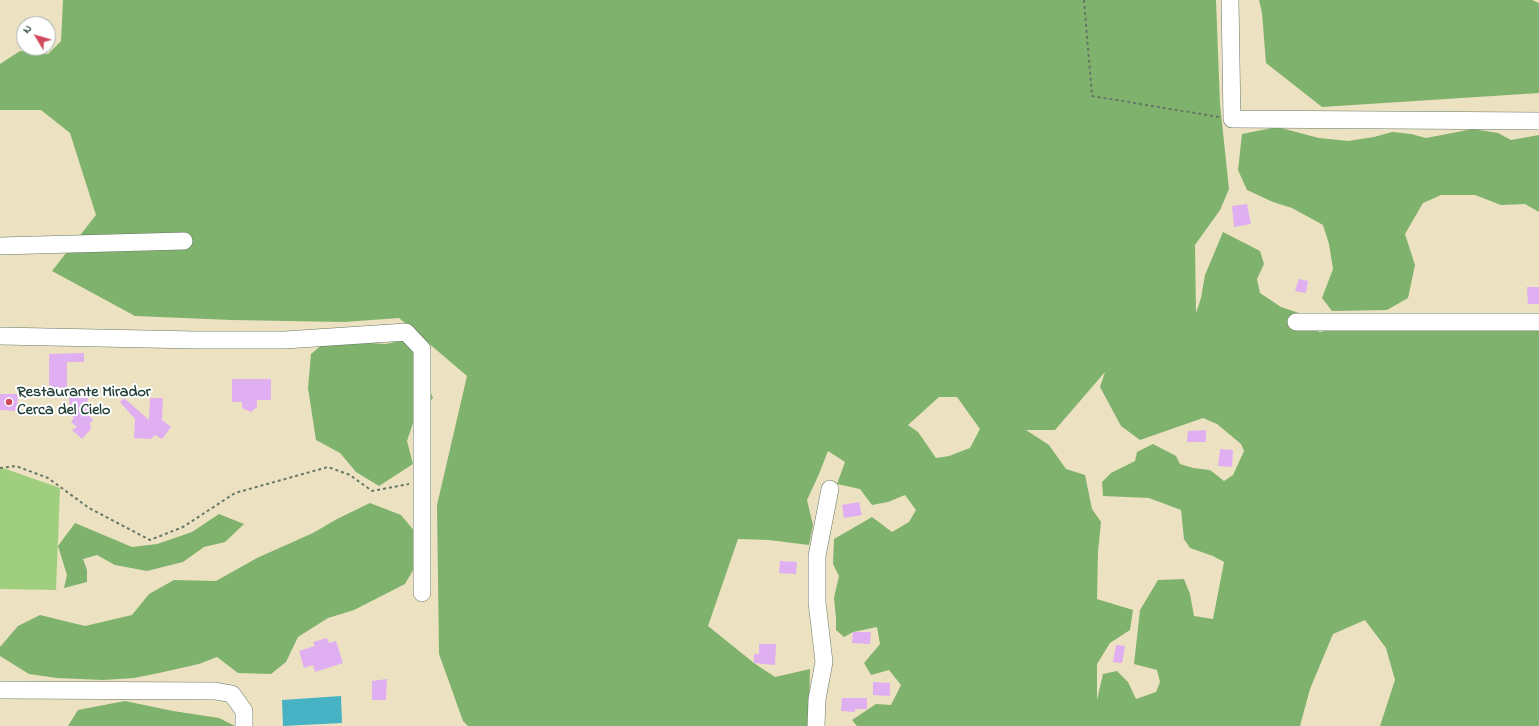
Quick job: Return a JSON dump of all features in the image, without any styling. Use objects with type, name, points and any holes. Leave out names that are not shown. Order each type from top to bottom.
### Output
[{"type":"street","points":[[1230,0],[1232,119],[1539,121]]},
{"type":"street","points":[[0,246],[184,241]]},
{"type":"street","points":[[1296,322],[1539,322]]},
{"type":"street","points":[[0,336],[196,340],[286,340],[406,332],[422,349],[422,593]]},
{"type":"street","points":[[816,726],[816,699],[824,662],[817,602],[817,556],[830,489]]},
{"type":"street","points":[[0,690],[215,691],[232,694],[244,712],[244,726]]},
{"type":"path","points":[[1084,0],[1092,96],[1232,119]]},
{"type":"path","points":[[0,468],[16,466],[48,478],[90,508],[150,540],[183,527],[235,493],[328,468],[350,475],[372,491],[422,481]]},
{"type":"green space","points":[[63,0],[1216,0],[1220,104],[1229,189],[1220,210],[1195,245],[1196,313],[1201,298],[1205,275],[1223,232],[1260,251],[1264,264],[1257,279],[1260,293],[1281,307],[1305,315],[1319,332],[1351,326],[1496,331],[1539,326],[1539,726],[1380,726],[1395,680],[1386,648],[1365,620],[1333,634],[1310,689],[1300,726],[857,726],[852,720],[876,704],[891,705],[901,685],[889,670],[871,675],[864,663],[880,644],[877,627],[853,632],[844,637],[836,630],[834,598],[839,576],[833,564],[834,539],[872,517],[892,532],[909,522],[916,510],[905,495],[888,502],[872,505],[860,489],[837,484],[845,462],[828,451],[807,500],[813,525],[809,545],[769,540],[738,539],[708,626],[754,663],[775,677],[810,669],[810,726],[468,726],[463,721],[439,654],[437,505],[467,376],[399,318],[344,322],[232,320],[135,316],[52,271],[96,215],[70,133],[41,110],[0,110],[0,64],[16,54],[16,56],[56,56],[56,46],[61,41]],"holes":[[[1105,372],[1100,387],[1121,426],[1140,440],[1203,418],[1217,424],[1241,444],[1244,451],[1233,475],[1224,481],[1210,470],[1193,468],[1180,464],[1176,456],[1153,444],[1137,452],[1135,461],[1111,473],[1102,482],[1103,496],[1149,498],[1181,510],[1184,539],[1190,548],[1213,556],[1224,562],[1213,619],[1194,616],[1190,594],[1184,579],[1158,580],[1140,610],[1134,664],[1157,670],[1160,682],[1156,692],[1136,699],[1128,682],[1117,671],[1103,674],[1097,700],[1097,664],[1110,643],[1130,630],[1133,610],[1097,599],[1098,552],[1101,522],[1092,509],[1085,475],[1066,469],[1049,445],[1026,430],[1055,430]],[[939,397],[957,397],[980,429],[970,448],[949,456],[936,458],[918,432],[908,425]]]},
{"type":"green space","points":[[1259,0],[1532,0],[1539,3],[1539,93],[1322,107],[1266,63],[1262,13]]},
{"type":"green space","points":[[1277,127],[1319,138],[1348,141],[1374,137],[1392,132],[1411,134],[1426,138],[1473,129],[1498,133],[1511,140],[1539,135],[1539,212],[1525,204],[1501,205],[1475,195],[1441,195],[1423,203],[1405,234],[1415,265],[1408,298],[1387,310],[1332,311],[1322,298],[1333,269],[1329,244],[1323,225],[1292,208],[1273,202],[1247,190],[1238,170],[1242,134]]},
{"type":"green space","points":[[411,339],[433,398],[414,420],[407,441],[413,464],[379,486],[356,472],[340,453],[316,440],[308,388],[311,354],[328,340],[385,344]]},
{"type":"green space","points":[[0,467],[60,488],[56,590],[0,589]]},
{"type":"green space","points":[[370,503],[401,515],[416,533],[423,553],[405,584],[354,610],[328,618],[298,637],[286,662],[271,674],[238,673],[217,657],[199,664],[134,678],[103,680],[57,678],[29,674],[0,656],[0,647],[18,626],[40,615],[85,626],[132,615],[149,594],[174,580],[216,581],[257,558],[313,533],[337,519]]},
{"type":"green space","points":[[219,514],[244,524],[225,542],[204,547],[183,562],[147,571],[115,565],[97,555],[83,559],[87,570],[87,582],[64,588],[67,575],[58,546],[75,523],[132,547],[157,544],[192,532]]},
{"type":"green space","points":[[125,701],[173,711],[219,718],[235,726],[68,726],[78,710]]},
{"type":"water","points":[[341,696],[342,723],[283,726],[282,700]]},
{"type":"building","points":[[1247,204],[1251,224],[1234,227],[1232,206]]},
{"type":"building","points":[[1299,279],[1308,281],[1306,293],[1295,291]]},
{"type":"building","points":[[1527,287],[1539,287],[1539,304],[1528,304]]},
{"type":"building","points":[[84,353],[84,362],[67,362],[67,388],[49,388],[49,354]]},
{"type":"building","points":[[232,379],[271,379],[271,400],[257,400],[257,407],[251,412],[242,408],[242,402],[232,402]]},
{"type":"building","points":[[81,392],[81,398],[88,397],[87,407],[95,411],[90,416],[93,420],[90,423],[91,429],[82,439],[72,430],[77,427],[71,422],[74,418],[70,414],[69,393]]},
{"type":"building","name":"Restaurante Mirador Cerca del Cielo","points":[[0,394],[18,394],[17,411],[0,410]]},
{"type":"building","points":[[124,398],[149,420],[150,398],[163,398],[162,420],[171,427],[162,439],[155,435],[151,439],[134,438],[135,419],[120,402]]},
{"type":"building","points":[[1206,430],[1206,442],[1187,442],[1188,431]]},
{"type":"building","points":[[1220,449],[1233,450],[1232,467],[1218,466]]},
{"type":"building","points":[[859,502],[862,515],[844,518],[842,505]]},
{"type":"building","points":[[780,561],[797,562],[796,574],[779,573]]},
{"type":"building","points":[[853,632],[871,632],[870,644],[852,643]]},
{"type":"building","points":[[327,638],[329,643],[336,641],[343,663],[315,672],[313,665],[304,668],[299,651],[315,646],[313,642]]},
{"type":"building","points":[[759,644],[776,644],[775,665],[754,663],[754,654],[759,654]]},
{"type":"building","points":[[1116,645],[1125,646],[1122,663],[1113,662]]},
{"type":"building","points":[[387,679],[386,700],[372,700],[372,681]]},
{"type":"building","points":[[873,682],[890,683],[890,696],[873,695]]},
{"type":"building","points":[[842,698],[867,698],[867,709],[855,709],[855,712],[841,711]]},
{"type":"place","name":"Restaurante Mirador Cerca del Cielo","points":[[9,402]]}]
